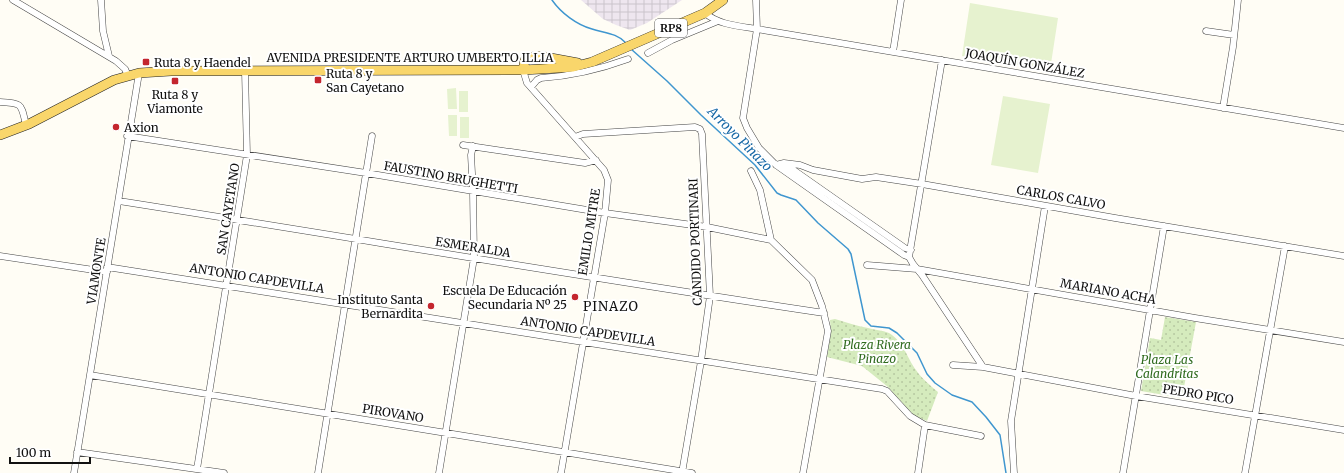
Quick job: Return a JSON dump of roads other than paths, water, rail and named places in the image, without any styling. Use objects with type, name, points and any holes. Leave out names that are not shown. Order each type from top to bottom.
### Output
[{"type":"main road","name":"AVENIDA PRESIDENTE ARTURO UMBERTO ILLIA","points":[[0,135],[26,125],[103,85],[139,73],[171,71],[523,70],[558,68],[583,64],[637,43],[705,13],[723,0]]},
{"type":"main road","points":[[523,70],[525,60],[534,56],[583,64]]},
{"type":"street","points":[[13,0],[109,56],[125,69],[128,76]]},
{"type":"street","points":[[101,0],[103,31],[109,56]]},
{"type":"street","points":[[756,0],[757,29],[743,118],[747,128],[759,148],[776,165],[904,255],[910,257]]},
{"type":"street","points":[[893,52],[901,0]]},
{"type":"street","points":[[1223,108],[1238,0]]},
{"type":"street","name":"JOAQUÍN GONZÁLEZ","points":[[705,13],[718,21],[757,29],[1344,128]]},
{"type":"street","points":[[648,53],[672,40],[718,21]]},
{"type":"street","points":[[1206,31],[1234,35]]},
{"type":"street","points":[[531,86],[541,78],[571,76],[604,68],[628,59]]},
{"type":"street","points":[[942,60],[910,257],[912,264],[922,275],[983,367]]},
{"type":"street","name":"EMILIO MITRE","points":[[523,70],[524,78],[596,160],[604,170],[608,180],[605,213],[582,341],[561,473]]},
{"type":"street","name":"SAN CAYETANO","points":[[197,469],[247,155],[245,71]]},
{"type":"street","name":"VIAMONTE","points":[[74,473],[118,201],[127,136],[139,73]]},
{"type":"street","points":[[0,102],[15,103],[19,105],[22,108],[26,125]]},
{"type":"street","name":"CANDIDO PORTINARI","points":[[575,137],[583,134],[695,127],[700,129],[702,134],[710,296],[682,472]]},
{"type":"street","name":"FAUSTINO BRUGHETTI","points":[[127,136],[605,213],[707,227],[771,240]]},
{"type":"street","points":[[318,473],[372,136]]},
{"type":"street","points":[[463,145],[585,163],[596,160]]},
{"type":"street","points":[[439,473],[474,258],[474,192],[471,155],[473,146]]},
{"type":"street","points":[[784,163],[905,248],[911,250]]},
{"type":"street","name":"CARLOS CALVO","points":[[776,165],[784,163],[800,165],[813,170],[862,179],[876,177],[922,184],[1344,256]]},
{"type":"street","points":[[750,171],[760,190],[771,240],[812,280],[824,313],[828,331],[803,473]]},
{"type":"street","name":"ESMERALDA","points":[[118,201],[594,278],[824,313]]},
{"type":"street","points":[[1014,473],[1012,421],[1018,375],[1046,206]]},
{"type":"street","points":[[1123,473],[1164,226]]},
{"type":"street","points":[[1246,473],[1285,246]]},
{"type":"street","name":"ANTONIO CAPDEVILLA","points":[[0,256],[227,284],[882,389],[887,391],[910,416],[925,425],[981,436]]},
{"type":"street","name":"MARIANO ACHA","points":[[867,265],[917,269],[1344,342]]},
{"type":"street","name":"PEDRO PICO","points":[[953,365],[983,367],[1018,375],[1136,396],[1344,430]]},
{"type":"street","name":"PIROVANO","points":[[90,375],[692,473]]},
{"type":"street","points":[[918,473],[925,425]]},
{"type":"street","points":[[77,452],[224,473]]},
{"type":"waterway","name":"Arroyo Pinazo","points":[[552,0],[560,9],[575,21],[586,27],[619,37],[626,43]]},
{"type":"waterway","name":"Arroyo Pinazo","points":[[631,49],[667,81],[755,165],[777,193],[796,200],[818,223],[848,249],[851,254],[865,320],[871,326],[889,328],[897,333],[917,353],[927,374],[935,383],[952,395],[972,402],[986,417],[1000,435],[1006,473]]},
{"type":"place","name":"Ruta 8 y Haendel","points":[[146,62]]},
{"type":"place","name":"Ruta 8 y San Cayetano","points":[[318,80]]},
{"type":"place","name":"Ruta 8 y Viamonte","points":[[175,81]]},
{"type":"place","name":"Axion","points":[[116,127]]},
{"type":"place","name":"Escuela De Educación Secundaria Nº 25","points":[[575,297]]},
{"type":"place","name":"Instituto Santa Bernardita","points":[[431,306]]},
{"type":"district","name":"PINAZO","points":[[611,306]]},
{"type":"park label","name":"Plaza Rivera Pinazo","points":[[877,351]]},
{"type":"park label","name":"Plaza Las Calandritas","points":[[1167,366]]}]
